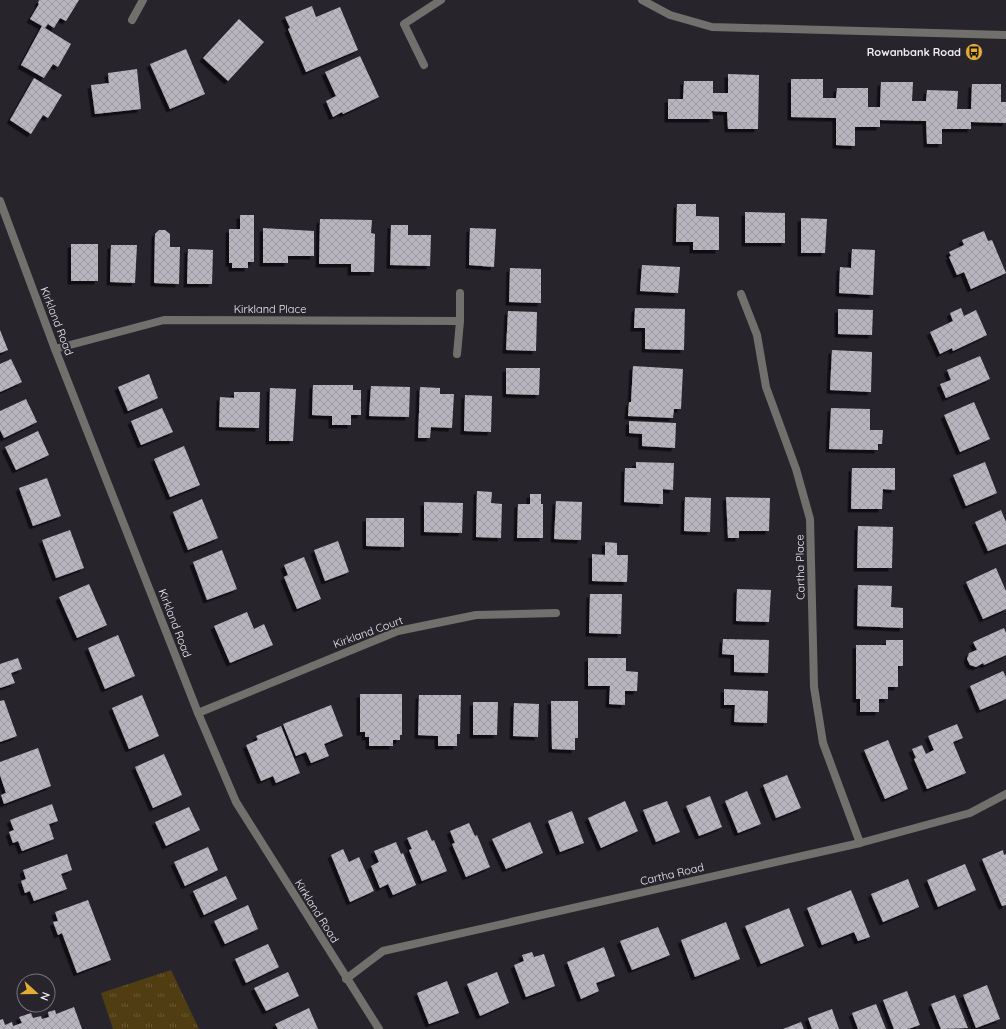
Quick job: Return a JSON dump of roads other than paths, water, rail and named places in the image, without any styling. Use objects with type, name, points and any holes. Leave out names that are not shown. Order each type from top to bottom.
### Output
[{"type":"street","points":[[132,20],[143,0]]},
{"type":"street","points":[[424,65],[404,24],[441,0]]},
{"type":"street","points":[[642,0],[670,15],[712,27],[1006,35]]},
{"type":"street","name":"Kirkland Road","points":[[0,201],[55,349],[198,713],[236,802],[346,979],[379,1029]]},
{"type":"street","points":[[458,354],[460,293]]},
{"type":"street","name":"Cartha Place","points":[[741,294],[757,335],[766,387],[796,469],[810,519],[814,687],[823,743],[860,843]]},
{"type":"street","name":"Kirkland Place","points":[[55,349],[164,320],[460,321]]},
{"type":"street","name":"Kirkland Court","points":[[198,713],[398,631],[476,615],[556,613]]},
{"type":"street","name":"Cartha Road","points":[[346,979],[383,951],[860,843],[970,813],[1006,794]]},
{"type":"place","name":"Rowanbank Road","points":[[974,52]]}]
